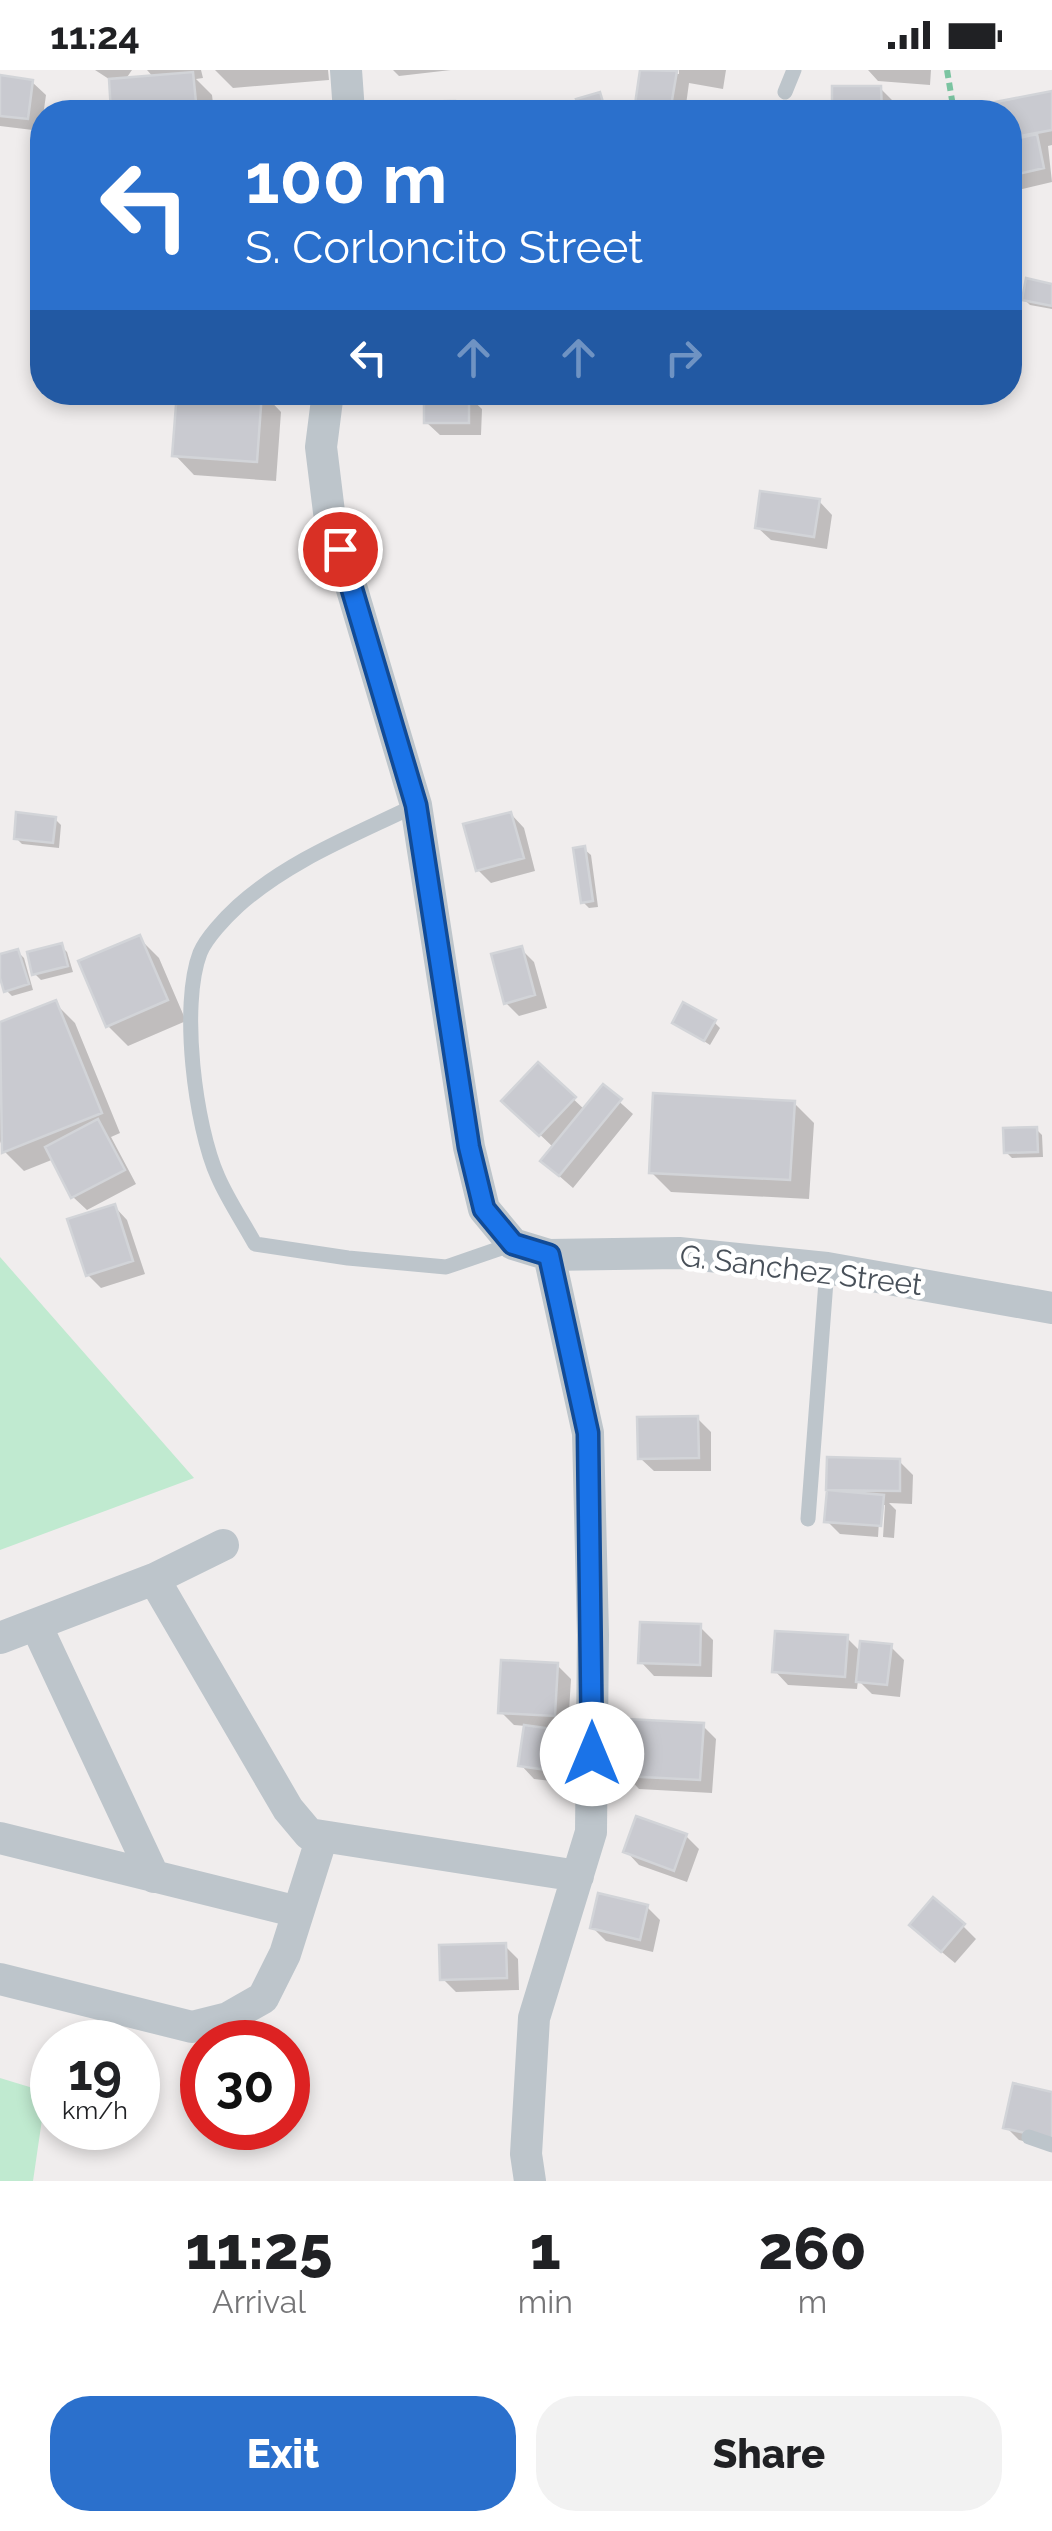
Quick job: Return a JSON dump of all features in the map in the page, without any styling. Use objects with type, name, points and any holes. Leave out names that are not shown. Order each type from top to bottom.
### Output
[{"type":"street","points":[[346,70],[349,100]]},
{"type":"street","points":[[326,405],[321,448],[329,512],[416,805],[469,1147],[484,1209],[513,1244]]},
{"type":"street","name":"G. Sanchez Street","points":[[513,1244],[549,1255],[678,1253],[827,1268],[1052,1308]]},
{"type":"street","points":[[530,2181],[526,2154],[534,2018],[591,1832],[593,1635],[588,1433],[549,1255]]},
{"type":"street","points":[[0,1638],[154,1579],[223,1545]]},
{"type":"street","points":[[154,1579],[288,1809],[308,1834],[578,1876]]},
{"type":"street","points":[[36,1624],[154,1876]]},
{"type":"street","points":[[0,1978],[192,2027],[228,2018],[263,1998],[285,1954],[322,1837]]},
{"type":"street","points":[[0,1838],[298,1912]]},
{"type":"lane","points":[[785,92],[794,70]]},
{"type":"lane","points":[[416,805],[287,868],[236,907],[201,950],[193,999],[197,1104],[217,1175],[255,1244],[446,1267],[513,1244]]},
{"type":"lane","points":[[808,1519],[827,1268]]},
{"type":"lane","points":[[1029,2138],[1052,2145]]},
{"type":"path","points":[[947,70],[952,100]]},
{"type":"green space","points":[[0,1257],[194,1478],[0,1550]]},
{"type":"green space","points":[[0,2078],[30,2087],[30,2150],[38,2150],[33,2181],[0,2181]]},
{"type":"building","points":[[640,70],[677,71],[672,100],[636,100]]},
{"type":"building","points":[[193,72],[196,100],[110,100],[109,79]]},
{"type":"building","points":[[0,75],[33,80],[28,119],[0,116]]},
{"type":"building","points":[[832,86],[881,86],[882,100],[832,100]]},
{"type":"building","points":[[1052,91],[1052,130],[1022,136],[1022,100],[1006,100]]},
{"type":"building","points":[[600,92],[602,100],[576,100]]},
{"type":"building","points":[[1037,134],[1044,168],[1022,173],[1022,137]]},
{"type":"building","points":[[1026,278],[1052,284],[1052,306],[1022,300]]},
{"type":"building","points":[[176,405],[261,405],[257,462],[172,456]]},
{"type":"building","points":[[424,405],[469,405],[469,423],[424,423]]},
{"type":"building","points":[[760,491],[820,499],[814,537],[755,528]]},
{"type":"building","points":[[16,812],[56,817],[53,843],[14,839]]},
{"type":"building","points":[[511,812],[524,858],[476,871],[463,824]]},
{"type":"building","points":[[585,846],[593,901],[581,903],[573,848]]},
{"type":"building","points":[[140,935],[168,1000],[106,1027],[78,961]]},
{"type":"building","points":[[62,943],[68,966],[32,975],[27,952]]},
{"type":"building","points":[[522,946],[535,995],[504,1004],[491,954]]},
{"type":"building","points":[[18,949],[29,984],[4,992],[0,954]]},
{"type":"building","points":[[56,1000],[102,1113],[2,1153],[0,1022]]},
{"type":"building","points":[[683,1002],[716,1020],[704,1041],[672,1023]]},
{"type":"building","points":[[538,1062],[576,1097],[539,1136],[501,1101]]},
{"type":"building","points":[[603,1084],[622,1099],[559,1176],[540,1161]]},
{"type":"building","points":[[653,1093],[795,1101],[790,1180],[649,1173]]},
{"type":"building","points":[[98,1119],[125,1170],[71,1198],[45,1147]]},
{"type":"building","points":[[1037,1127],[1038,1152],[1004,1153],[1003,1128]]},
{"type":"building","points":[[115,1204],[133,1261],[86,1276],[67,1219]]},
{"type":"building","points":[[698,1416],[699,1458],[638,1459],[637,1417]]},
{"type":"building","points":[[827,1457],[900,1459],[900,1491],[826,1490]]},
{"type":"building","points":[[827,1490],[884,1495],[881,1526],[824,1522]]},
{"type":"building","points":[[640,1622],[701,1624],[700,1665],[638,1663]]},
{"type":"building","points":[[775,1631],[848,1635],[845,1677],[772,1672]]},
{"type":"building","points":[[860,1641],[892,1644],[887,1685],[856,1682]]},
{"type":"building","points":[[501,1660],[558,1663],[555,1716],[498,1713]]},
{"type":"building","points":[[627,1719],[704,1723],[700,1780],[623,1776]]},
{"type":"building","points":[[524,1725],[553,1729],[547,1770],[518,1766]]},
{"type":"building","points":[[636,1816],[687,1834],[674,1871],[623,1852]]},
{"type":"building","points":[[598,1893],[648,1905],[640,1940],[590,1928]]},
{"type":"building","points":[[933,1897],[965,1924],[941,1952],[909,1925]]},
{"type":"building","points":[[506,1943],[507,1978],[440,1980],[439,1945]]},
{"type":"building","points":[[1013,2083],[1052,2092],[1052,2139],[1003,2128]]},
{"type":"route","points":[[340,549],[416,805],[469,1147],[484,1209],[513,1244],[549,1255],[588,1433],[592,1754]]}]
